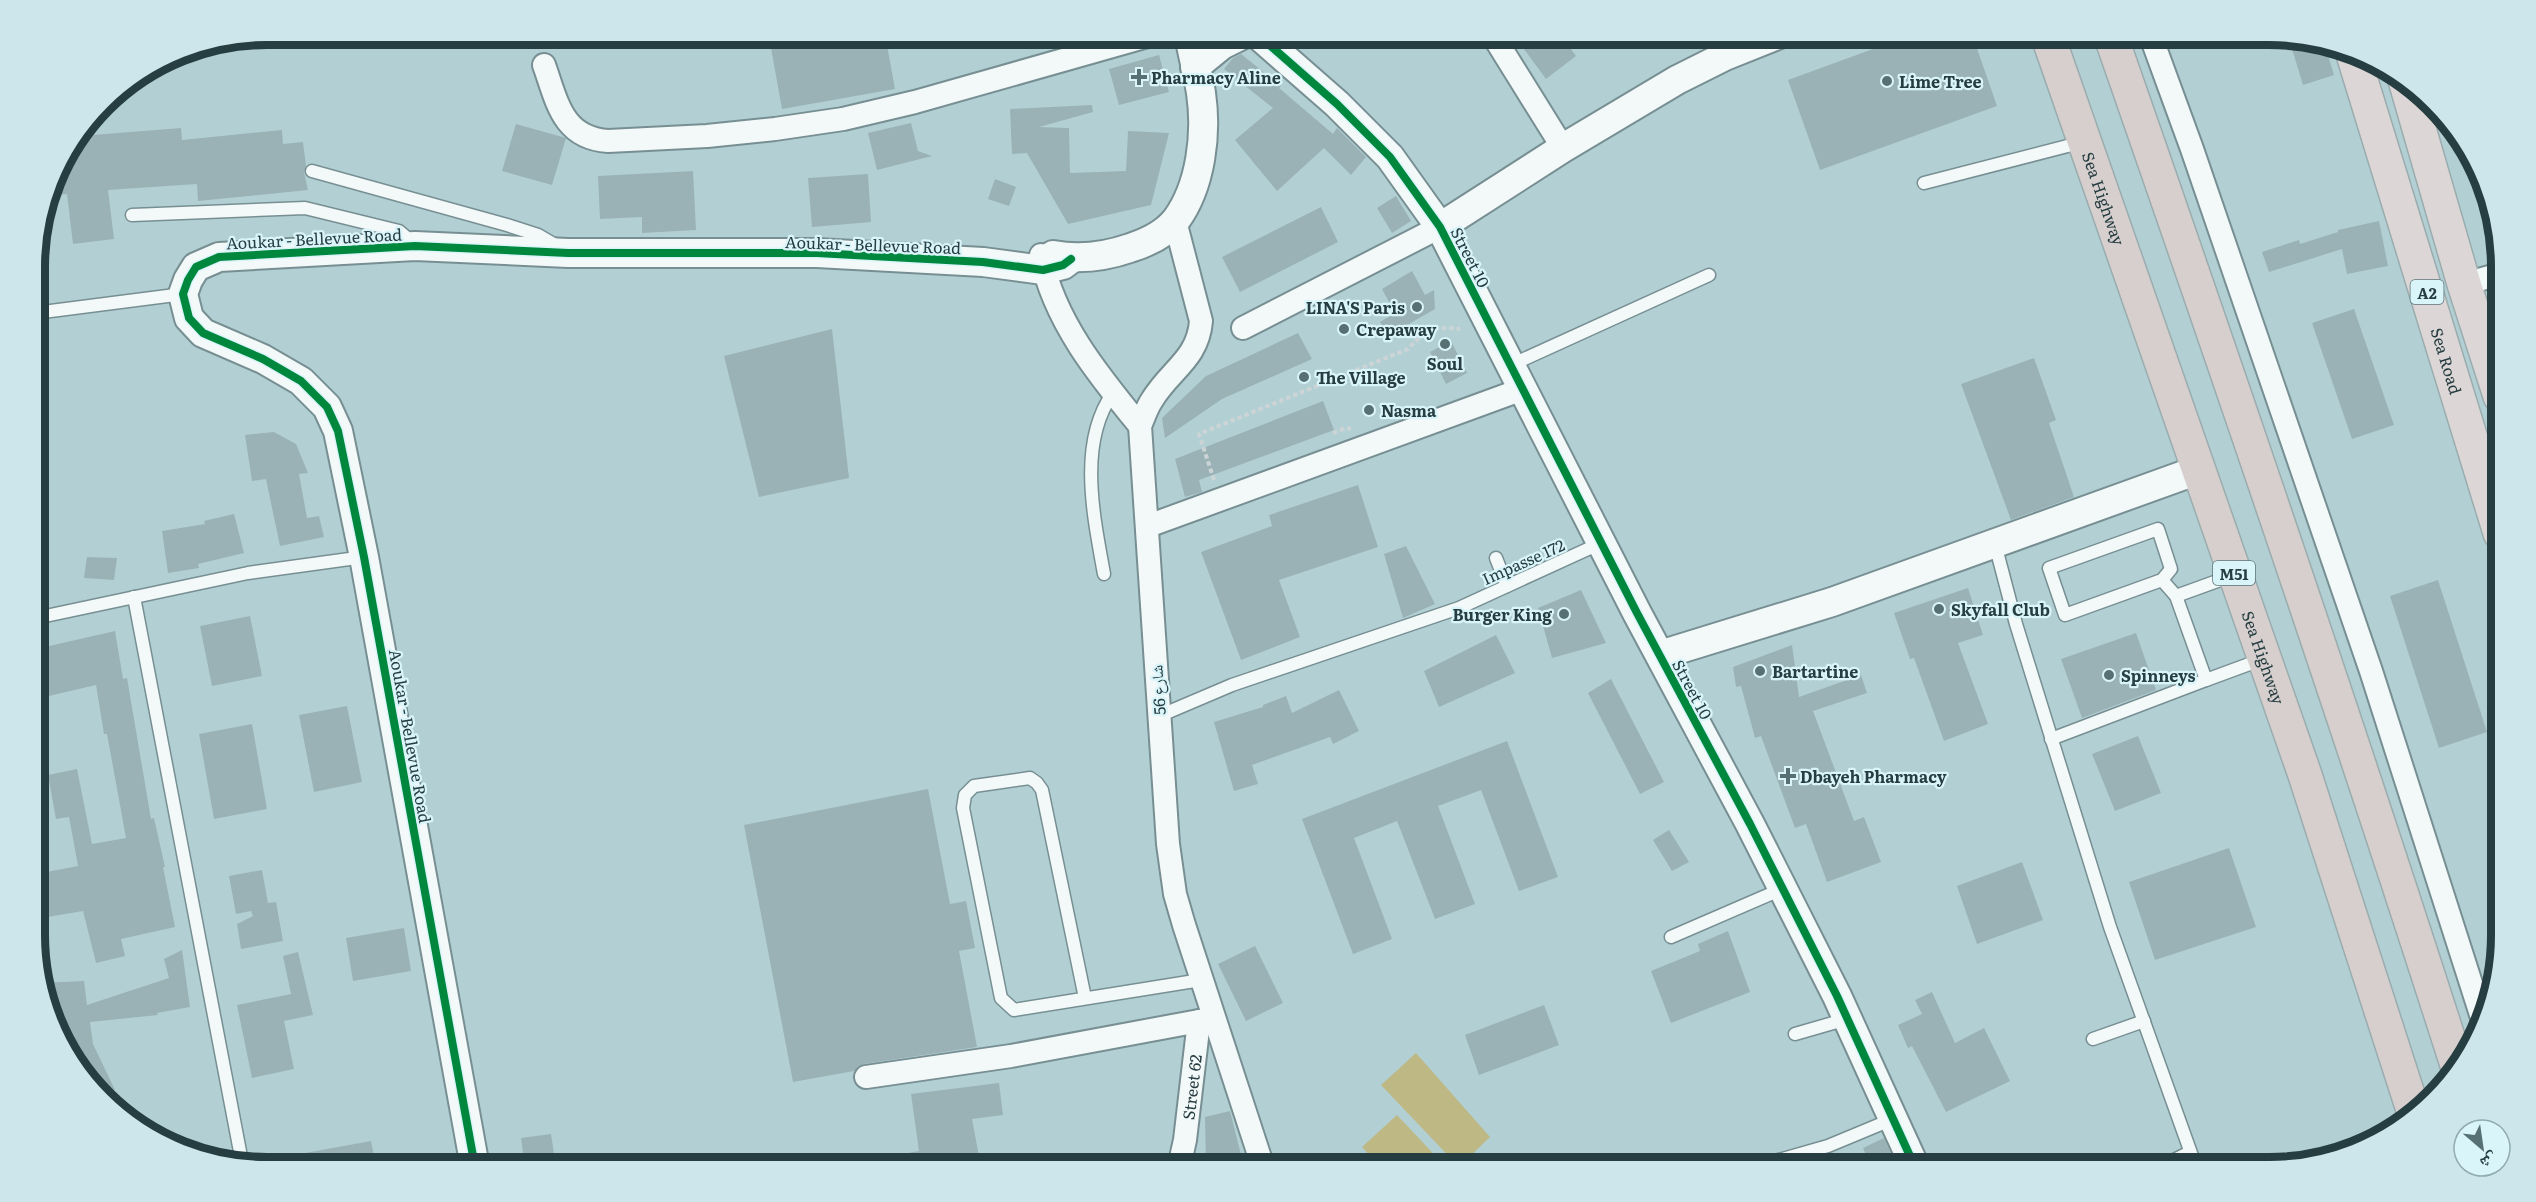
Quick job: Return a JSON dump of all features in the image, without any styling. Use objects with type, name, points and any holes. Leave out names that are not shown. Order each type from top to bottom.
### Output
[{"type":"highway","name":"Sea Highway","points":[[2051,45],[2305,775],[2411,1105]]},
{"type":"highway","points":[[2114,45],[2372,798],[2455,1057]]},
{"type":"highway","name":"Sea Road","points":[[2356,63],[2491,504]]},
{"type":"highway","name":"A2","points":[[2409,95],[2491,368]]},
{"type":"street","points":[[544,65],[567,122],[580,133],[596,140],[608,141],[707,136],[843,119],[915,102],[1116,45]]},
{"type":"street","name":"Aoukar - Bellevue Road","points":[[473,1157],[364,557],[338,431],[327,407],[313,391],[287,372],[200,331],[189,318],[183,294],[196,267],[219,257],[415,246],[568,253],[846,255],[983,262],[1042,262],[1063,265],[1071,259],[1115,253],[1136,246],[1156,237],[1175,221],[1190,192],[1202,148],[1201,94],[1192,45]]},
{"type":"street","points":[[1195,67],[1222,45]]},
{"type":"street","points":[[1243,328],[1440,227],[1390,157],[1337,104],[1270,45]]},
{"type":"street","points":[[1499,45],[1563,148]]},
{"type":"street","name":"Street 10","points":[[1752,45],[1677,80],[1563,148],[1440,227],[1601,543],[1782,889],[1847,1018],[1910,1157]]},
{"type":"street","points":[[2154,45],[2371,670],[2479,1007]]},
{"type":"street","points":[[1042,262],[1071,332],[1113,393],[1140,426],[1152,400],[1189,356],[1200,335],[1201,321],[1175,221]]},
{"type":"street","points":[[2464,284],[2491,276]]},
{"type":"street","points":[[1148,526],[1517,377]]},
{"type":"street","name":"شارع 56","points":[[1140,426],[1168,844],[1175,894],[1201,980],[1206,1020],[1259,1157]]},
{"type":"street","points":[[1660,655],[1832,602],[2198,470]]},
{"type":"street","points":[[866,1077],[1011,1056],[1206,1020]]},
{"type":"street","name":"Street 62","points":[[1181,1157],[1206,1020]]},
{"type":"lane","points":[[1924,183],[2084,141]]},
{"type":"lane","points":[[312,171],[538,235],[568,253]]},
{"type":"lane","points":[[132,215],[305,208],[399,231],[415,246]]},
{"type":"lane","points":[[1517,377],[1709,275]]},
{"type":"lane","points":[[45,312],[183,294]]},
{"type":"lane","points":[[1104,574],[1093,498],[1092,459],[1098,418],[1113,393]]},
{"type":"lane","points":[[2158,529],[2171,569],[2162,580],[2065,615],[2049,568],[2158,529]]},
{"type":"lane","name":"Impasse 172","points":[[1159,716],[1232,685],[1459,608],[1601,543]]},
{"type":"lane","points":[[1995,544],[2016,624],[2110,927],[2192,1157]]},
{"type":"lane","points":[[45,616],[248,573],[364,557]]},
{"type":"lane","points":[[1496,558],[1507,586]]},
{"type":"lane","points":[[2176,596],[2235,575]]},
{"type":"lane","points":[[2162,580],[2176,596],[2206,680]]},
{"type":"lane","points":[[134,597],[241,1155]]},
{"type":"lane","points":[[2052,739],[2264,659]]},
{"type":"lane","points":[[1085,998],[1042,790],[1030,778],[974,786],[965,795],[963,808],[1001,998],[1014,1010],[1201,980]]},
{"type":"lane","points":[[1671,937],[1782,889]]},
{"type":"lane","points":[[1795,1034],[1847,1018]]},
{"type":"lane","points":[[2093,1039],[2144,1022]]},
{"type":"lane","points":[[1789,1157],[1828,1146],[1893,1119]]},
{"type":"lane","points":[[2180,1157],[2190,1152]]},
{"type":"path","points":[[1211,485],[1215,478],[1199,434],[1408,349],[1417,339],[1438,327],[1460,329]]},
{"type":"shaded area","points":[[1416,1053],[1490,1137],[1469,1157],[1449,1157],[1381,1085]]},
{"type":"shaded area","points":[[1397,1115],[1437,1157],[1371,1157],[1362,1147]]},
{"type":"building","points":[[788,45],[887,45],[895,89],[782,109],[771,48]]},
{"type":"building","points":[[1521,45],[1568,45],[1576,56],[1546,79]]},
{"type":"building","points":[[1884,45],[1976,45],[1997,106],[1820,170],[1788,80]]},
{"type":"building","points":[[2291,46],[2327,53],[2334,75],[2303,85]]},
{"type":"building","points":[[1241,54],[1281,86],[1279,88],[1333,134],[1337,128],[1366,157],[1351,175],[1324,148],[1277,191],[1235,140],[1273,108],[1224,69],[1233,58]]},
{"type":"building","points":[[1159,55],[1169,92],[1119,105],[1109,69]]},
{"type":"building","points":[[1092,105],[1093,112],[1039,127],[1069,128],[1070,173],[1126,171],[1128,131],[1169,133],[1151,205],[1068,224],[1027,153],[1012,154],[1010,109]]},
{"type":"building","points":[[911,123],[918,151],[932,156],[877,170],[868,133]]},
{"type":"building","points":[[516,124],[566,138],[552,185],[502,171]]},
{"type":"building","points":[[181,128],[182,140],[282,130],[283,144],[303,142],[306,166],[304,172],[308,190],[198,201],[197,184],[108,190],[114,239],[73,244],[67,194],[58,195],[68,169],[89,135]]},
{"type":"building","points":[[693,171],[696,230],[642,233],[642,217],[600,219],[598,176]]},
{"type":"building","points":[[868,174],[871,222],[812,227],[808,178]]},
{"type":"building","points":[[995,179],[1016,187],[1009,206],[988,199]]},
{"type":"building","points":[[1396,196],[1411,221],[1392,233],[1377,208]]},
{"type":"building","points":[[1321,207],[1338,242],[1240,292],[1222,257]]},
{"type":"building","points":[[2379,221],[2388,266],[2347,274],[2342,249],[2269,272],[2262,252],[2299,240],[2300,244],[2338,232],[2338,230]]},
{"type":"building","points":[[1412,271],[1425,295],[1434,290],[1435,309],[1388,336],[1380,322],[1395,313],[1382,289]]},
{"type":"building","points":[[2354,309],[2394,425],[2352,439],[2312,323]]},
{"type":"building","points":[[832,329],[849,478],[759,497],[724,356]]},
{"type":"building","points":[[1298,333],[1312,359],[1222,399],[1165,438],[1162,418],[1206,376]]},
{"type":"building","points":[[1451,341],[1467,373],[1446,384],[1430,352]]},
{"type":"building","points":[[2034,358],[2056,420],[2049,423],[2074,497],[2011,520],[1961,384]]},
{"type":"building","points":[[1323,401],[1334,430],[1199,480],[1202,492],[1185,497],[1175,459]]},
{"type":"building","points":[[274,432],[296,444],[308,473],[299,474],[307,518],[319,516],[324,537],[280,546],[266,479],[252,481],[245,435]]},
{"type":"building","points":[[1358,485],[1378,547],[1279,580],[1300,637],[1241,660],[1201,552],[1272,526],[1269,515]]},
{"type":"building","points":[[234,514],[244,553],[198,564],[199,568],[168,573],[162,531],[205,524],[204,521]]},
{"type":"building","points":[[1406,546],[1435,604],[1403,618],[1384,554]]},
{"type":"building","points":[[87,557],[117,558],[114,580],[84,578]]},
{"type":"building","points":[[2438,580],[2487,732],[2439,748],[2390,596]]},
{"type":"building","points":[[1968,588],[1983,635],[1958,643],[1988,724],[1944,741],[1914,658],[1910,659],[1894,613]]},
{"type":"building","points":[[1581,590],[1606,643],[1552,658],[1538,608]]},
{"type":"building","points":[[250,616],[262,676],[212,686],[200,626]]},
{"type":"building","points":[[115,631],[123,679],[127,678],[151,819],[154,818],[165,867],[163,867],[175,927],[121,939],[125,956],[96,963],[83,911],[45,917],[45,872],[78,866],[69,817],[56,819],[48,775],[77,769],[92,844],[126,838],[96,685],[45,697],[45,647]]},
{"type":"building","name":"Spinneys","points":[[2136,633],[2156,690],[2082,718],[2061,659]]},
{"type":"building","points":[[1496,635],[1515,673],[1439,707],[1424,671]]},
{"type":"building","points":[[1792,645],[1799,697],[1861,675],[1867,693],[1813,711],[1854,821],[1864,817],[1881,862],[1827,882],[1806,824],[1795,828],[1761,736],[1755,738],[1741,686],[1736,687],[1733,667]]},
{"type":"building","points":[[1611,679],[1664,782],[1640,794],[1588,693]]},
{"type":"building","points":[[1339,690],[1359,731],[1333,744],[1330,737],[1252,765],[1258,784],[1234,791],[1214,722],[1263,707],[1263,705],[1286,696],[1292,713]]},
{"type":"building","points":[[347,706],[362,782],[314,792],[299,715]]},
{"type":"building","points":[[252,724],[267,809],[214,819],[199,734]]},
{"type":"building","points":[[2138,736],[2161,793],[2115,811],[2092,754]]},
{"type":"building","points":[[1507,741],[1558,877],[1519,891],[1481,790],[1438,806],[1475,904],[1435,919],[1397,821],[1354,838],[1392,939],[1353,954],[1302,819]]},
{"type":"building","points":[[928,789],[950,904],[966,901],[975,948],[959,951],[977,1047],[864,1064],[854,1071],[793,1082],[744,825]]},
{"type":"building","points":[[1669,830],[1689,862],[1672,871],[1653,840]]},
{"type":"building","points":[[2229,848],[2256,927],[2155,960],[2129,882]]},
{"type":"building","points":[[2022,862],[2043,920],[1977,944],[1957,886]]},
{"type":"building","points":[[262,870],[268,903],[276,902],[283,941],[241,949],[237,924],[253,916],[251,911],[236,914],[229,876]]},
{"type":"building","points":[[404,928],[411,971],[353,981],[346,938]]},
{"type":"building","points":[[1728,931],[1750,992],[1671,1023],[1651,971],[1700,951],[1698,944]]},
{"type":"building","points":[[1255,946],[1283,1003],[1246,1021],[1218,964]]},
{"type":"building","points":[[182,950],[190,1007],[157,1013],[158,1015],[90,1022],[93,1044],[115,1090],[109,1091],[75,1046],[62,1020],[50,983],[84,981],[87,1005],[169,978],[164,959]]},
{"type":"building","points":[[298,952],[313,1015],[284,1021],[294,1069],[252,1078],[237,1005],[291,994],[283,956]]},
{"type":"building","points":[[1932,992],[1955,1043],[1984,1028],[2010,1081],[1946,1112],[1912,1046],[1908,1048],[1898,1025],[1922,1014],[1915,1000]]},
{"type":"building","points":[[1544,1005],[1559,1045],[1479,1075],[1465,1035]]},
{"type":"building","points":[[999,1083],[1003,1115],[972,1119],[979,1157],[886,1157],[919,1151],[911,1094]]},
{"type":"building","points":[[1230,1111],[1242,1157],[1206,1157],[1205,1117]]},
{"type":"building","points":[[551,1134],[554,1157],[524,1157],[521,1138]]},
{"type":"building","points":[[1884,1138],[1893,1157],[1867,1157],[1863,1148]]},
{"type":"building","points":[[371,1141],[374,1157],[283,1157]]},
{"type":"cycle path","points":[[1270,45],[1337,104],[1390,157],[1440,227],[1637,613],[1750,824],[1837,996],[1910,1157]]},
{"type":"cycle path","points":[[473,1157],[364,557],[338,431],[327,407],[301,381],[263,359],[203,333],[189,318],[183,294],[196,267],[219,257],[415,246],[568,253],[817,253],[983,262],[1043,270],[1063,265],[1071,259]]},
{"type":"place","name":"Pharmacy Aline","points":[[1139,77]]},
{"type":"place","name":"Lime Tree","points":[[1887,81]]},
{"type":"place","name":"LINA'S Paris","points":[[1417,307]]},
{"type":"place","name":"Crepaway","points":[[1344,329]]},
{"type":"place","name":"Soul","points":[[1445,344]]},
{"type":"place","name":"The Village","points":[[1304,377]]},
{"type":"place","name":"Nasma","points":[[1369,410]]},
{"type":"place","name":"Skyfall Club","points":[[1939,609]]},
{"type":"place","name":"Burger King","points":[[1564,614]]},
{"type":"place","name":"Bartartine","points":[[1760,671]]},
{"type":"place","name":"Spinneys","points":[[2109,675]]},
{"type":"place","name":"Dbayeh Pharmacy","points":[[1788,776]]}]
